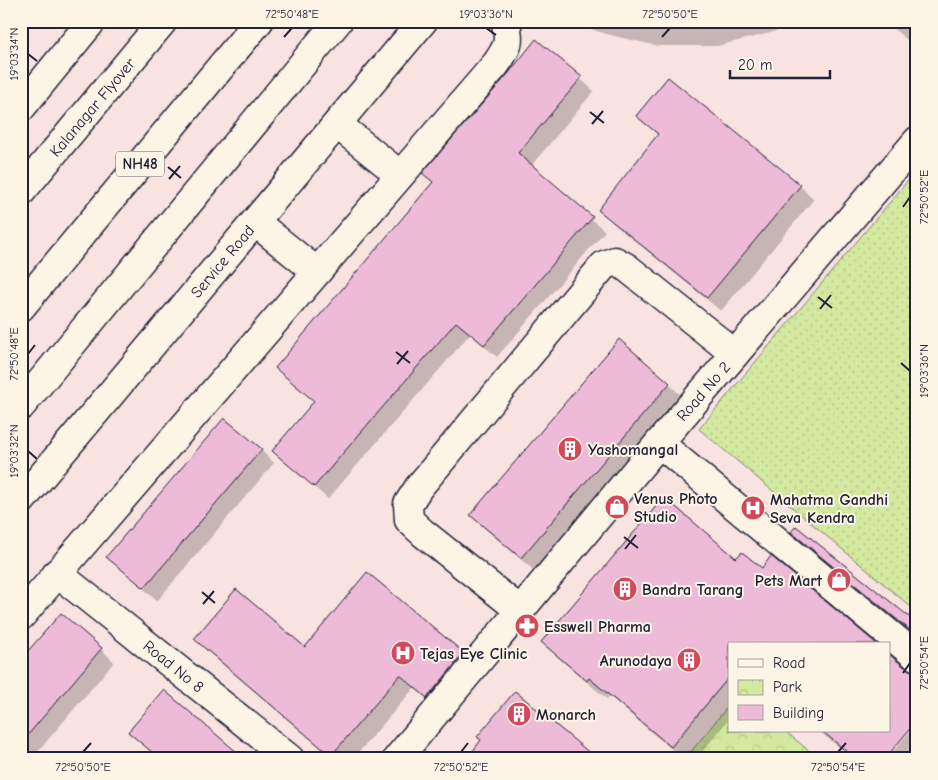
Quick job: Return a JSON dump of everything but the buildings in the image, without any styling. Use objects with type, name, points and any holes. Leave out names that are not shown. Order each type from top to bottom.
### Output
[{"type":"main road","points":[[21,108],[92,21]]},
{"type":"main road","name":"Kalanagar Flyover","points":[[21,192],[163,21]]},
{"type":"main road","name":"NH48","points":[[21,307],[259,21]]},
{"type":"main road","points":[[21,406],[338,21]]},
{"type":"main road","name":"Service Road","points":[[21,501],[423,21]]},
{"type":"main road","points":[[21,616],[496,64],[508,47],[509,36],[505,21]]},
{"type":"main road","points":[[337,124],[400,175]]},
{"type":"main road","name":"Road No 2","points":[[396,759],[659,443],[917,141]]},
{"type":"main road","points":[[254,222],[317,272]]},
{"type":"main road","points":[[521,610],[409,520],[408,504],[419,487],[604,265],[614,261],[626,267],[735,354]]},
{"type":"main road","points":[[659,443],[917,657]]},
{"type":"main road","name":"Road No 8","points":[[57,573],[290,759]]},
{"type":"green space","points":[[917,170],[917,612],[699,429]]},
{"type":"green space","points":[[728,706],[728,732],[786,732],[819,759],[685,759]]},
{"type":"place","name":"Yashomangal","points":[[570,449]]},
{"type":"place","name":"Venus Photo Studio","points":[[617,507]]},
{"type":"place","name":"Mahatma Gandhi Seva Kendra","points":[[753,508]]},
{"type":"place","name":"Pets Mart","points":[[839,580]]},
{"type":"place","name":"Bandra Tarang","points":[[625,589]]},
{"type":"place","name":"Esswell Pharma","points":[[527,626]]},
{"type":"place","name":"Tejas Eye Clinic","points":[[403,653]]},
{"type":"place","name":"Arunodaya","points":[[689,660]]},
{"type":"place","name":"Monarch","points":[[519,714]]}]
